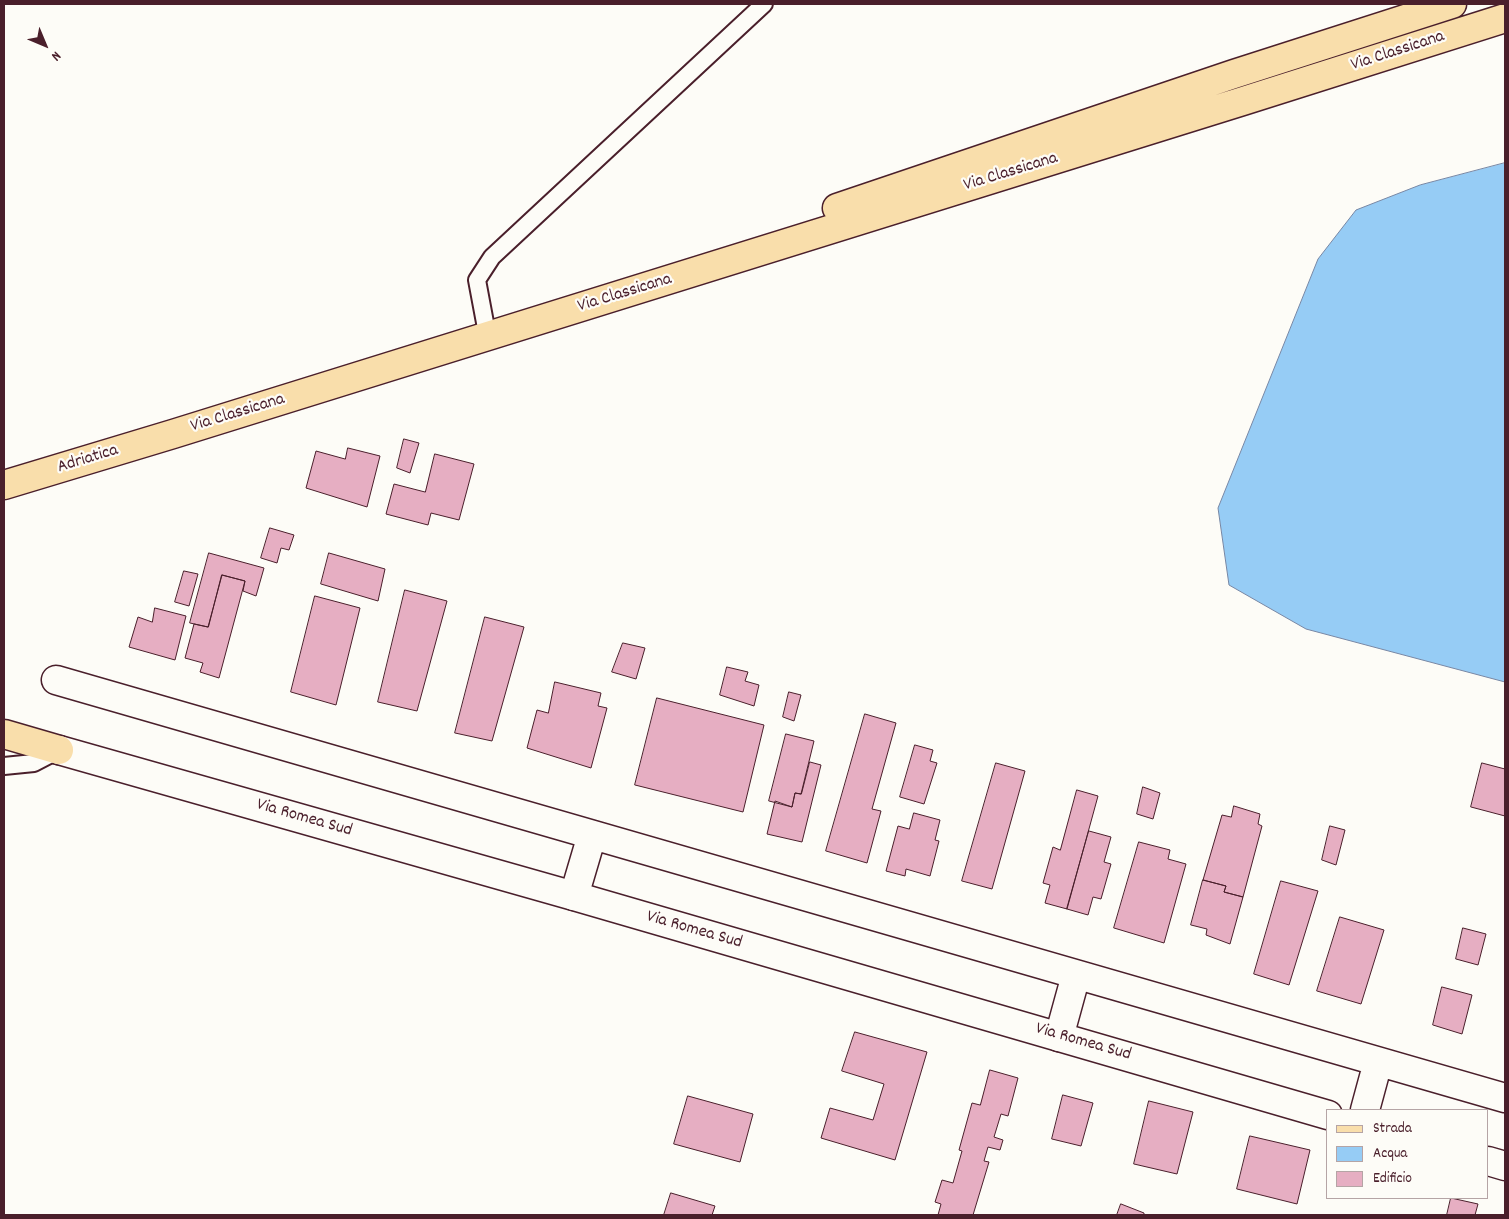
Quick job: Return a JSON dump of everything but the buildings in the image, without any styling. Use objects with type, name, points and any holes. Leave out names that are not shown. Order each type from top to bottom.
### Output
[{"type":"main road","points":[[1234,74],[1411,4]]},
{"type":"main road","name":"Via Classicana","points":[[173,434],[1234,74],[1452,4]]},
{"type":"main road","name":"Via Classicana","points":[[173,434],[1206,113],[1505,18]]},
{"type":"main road","name":"Adriatica","points":[[4,485],[173,434]]},
{"type":"main road","points":[[4,734],[59,750]]},
{"type":"street","points":[[56,680],[1505,1098]]},
{"type":"street","name":"Via Romea Sud","points":[[59,750],[574,896],[1326,1113]]},
{"type":"street","points":[[574,896],[592,835]]},
{"type":"street","points":[[1059,1036],[1076,975]]},
{"type":"street","points":[[1365,1109],[1378,1062]]},
{"type":"street","points":[[1489,1161],[1505,1166]]},
{"type":"lane","points":[[486,328],[477,280],[492,257],[764,4]]},
{"type":"lane","points":[[4,766],[34,762],[59,750]]},
{"type":"water","points":[[1505,163],[1505,682],[1306,629],[1229,585],[1218,508],[1318,259],[1356,210],[1420,185]]}]
